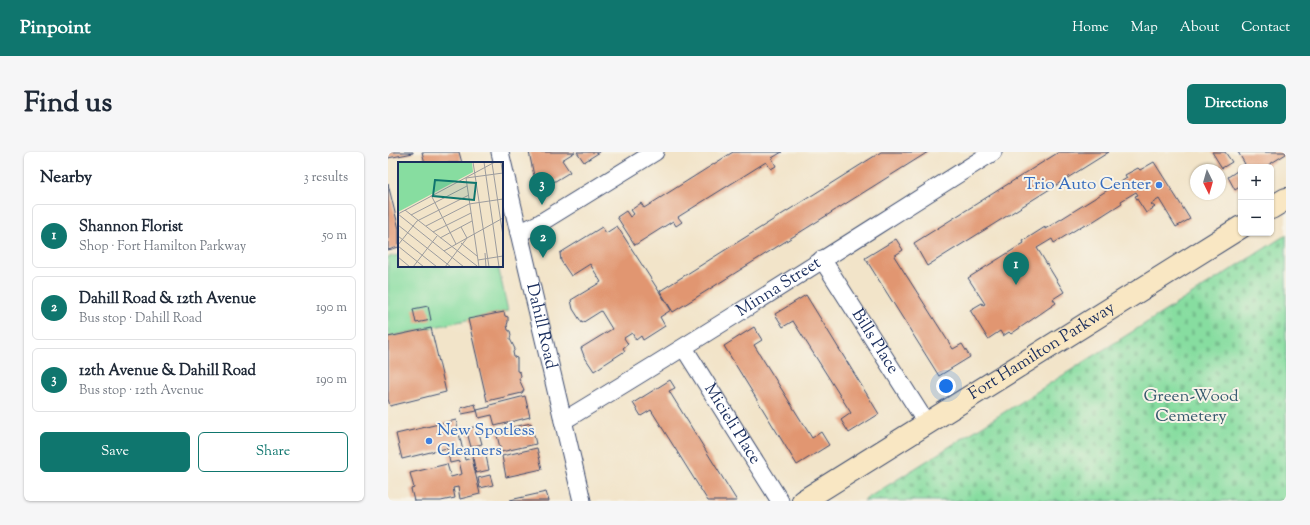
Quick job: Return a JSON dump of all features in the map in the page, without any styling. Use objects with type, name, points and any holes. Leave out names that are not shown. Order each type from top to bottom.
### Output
[{"type":"main road","points":[[1274,206],[1286,199]]},
{"type":"main road","name":"Fort Hamilton Parkway","points":[[804,501],[1238,229]]},
{"type":"street","name":"Dahill Road","points":[[500,152],[502,162]]},
{"type":"street","points":[[519,233],[540,223],[655,152]]},
{"type":"street","name":"Minna Street","points":[[563,421],[684,348],[822,259],[993,152]]},
{"type":"street","name":"Dahill Road","points":[[503,165],[582,501]]},
{"type":"street","name":"Bills Place","points":[[822,259],[927,424]]},
{"type":"street","name":"Micieli Place","points":[[684,348],[780,501]]},
{"type":"green space","name":"Green-Wood Cemetery","points":[[1286,235],[1286,501],[863,501]]},
{"type":"green space","points":[[398,255],[398,267],[498,267],[508,311],[388,337],[388,257]]},
{"type":"building","points":[[388,152],[413,152],[413,153],[388,158]]},
{"type":"building","points":[[422,152],[459,152],[462,162],[425,162]]},
{"type":"building","points":[[529,152],[575,152],[562,160],[570,172],[539,191],[537,190]]},
{"type":"building","points":[[577,152],[600,152],[584,162]]},
{"type":"building","points":[[733,152],[782,152],[772,158],[776,166],[771,169],[766,162],[678,217],[682,222],[676,226],[673,221],[635,245],[617,217],[626,211],[630,217],[634,214],[631,210],[641,203],[644,208]]},
{"type":"building","points":[[881,152],[928,152],[673,312],[660,291]]},
{"type":"building","points":[[1059,152],[1109,152],[927,266],[914,243]]},
{"type":"building","points":[[1212,152],[1225,152],[1232,162],[1226,166],[1226,164],[1220,164]]},
{"type":"building","points":[[1238,152],[1286,152],[1286,154],[1270,164],[1245,164]]},
{"type":"building","points":[[1154,162],[1190,219],[1176,227],[1159,199],[1151,204],[1155,207],[1146,213],[1135,196],[1138,195],[1136,192],[1121,201],[1122,203],[1086,226],[1085,224],[1054,243],[1052,239],[1037,248],[1064,292],[1053,299],[1056,303],[1011,334],[1009,332],[1003,336],[1000,331],[988,339],[970,310],[982,303],[983,305],[985,304],[968,278],[1024,243],[1023,241],[1045,227],[1045,229],[1127,178],[1125,175],[1138,168],[1140,170]]},
{"type":"building","points":[[1237,171],[1238,188],[1235,190],[1228,177]]},
{"type":"building","points":[[388,184],[398,225],[398,247],[388,250]]},
{"type":"building","points":[[617,226],[671,310],[660,317],[665,326],[643,340],[641,336],[636,340],[632,333],[624,338],[628,344],[623,348],[625,351],[594,371],[584,356],[581,348],[612,329],[601,311],[582,323],[573,309],[571,300],[601,282],[590,264],[571,276],[561,261],[560,253],[602,227],[606,233]]},
{"type":"building","points":[[896,239],[903,250],[894,256],[953,349],[962,344],[970,357],[939,376],[865,258]]},
{"type":"building","points":[[806,295],[879,414],[849,433],[841,420],[851,413],[793,321],[783,327],[775,314]]},
{"type":"building","points":[[428,306],[431,320],[416,323],[413,309]]},
{"type":"building","points":[[504,312],[505,316],[508,317],[508,330],[510,331],[510,339],[515,349],[513,352],[514,357],[517,358],[517,371],[520,372],[521,376],[519,379],[524,390],[522,393],[487,401],[468,319]]},
{"type":"building","points":[[754,327],[762,340],[754,345],[812,438],[821,432],[829,445],[797,465],[724,346]]},
{"type":"building","points":[[431,328],[446,392],[390,406],[388,399],[388,337]]},
{"type":"building","points":[[670,380],[675,388],[669,391],[737,501],[708,501],[651,410],[641,416],[633,403]]},
{"type":"building","points":[[525,396],[530,417],[495,426],[492,415],[479,418],[477,410]]},
{"type":"building","points":[[475,404],[477,411],[462,414],[461,408]]},
{"type":"building","points":[[456,420],[465,460],[472,458],[480,494],[460,499],[458,487],[453,488],[455,498],[441,501],[414,501],[411,489],[414,488],[410,473],[447,464],[451,477],[462,474],[459,461],[450,463],[447,448],[402,459],[396,434]]},
{"type":"building","points":[[531,423],[536,444],[501,452],[496,431]]},
{"type":"building","points":[[477,426],[482,444],[471,447],[466,429]]},
{"type":"building","points":[[478,447],[480,452],[485,451],[489,470],[476,473],[471,448]]},
{"type":"building","points":[[537,448],[542,469],[506,477],[502,456]]},
{"type":"building","points":[[490,475],[493,485],[480,488],[478,478]]},
{"type":"building","points":[[546,492],[549,501],[510,501],[510,500]]},
{"type":"place","name":"Trio Auto Center","points":[[1159,185]]},
{"type":"place","name":"12th Avenue & Dahill Road","points":[[542,205]]},
{"type":"place","name":"Dahill Road & 12th Avenue","points":[[543,258]]},
{"type":"place","name":"Shannon Florist","points":[[1016,285]]},
{"type":"place","name":"New Spotless Cleaners","points":[[429,441]]}]
